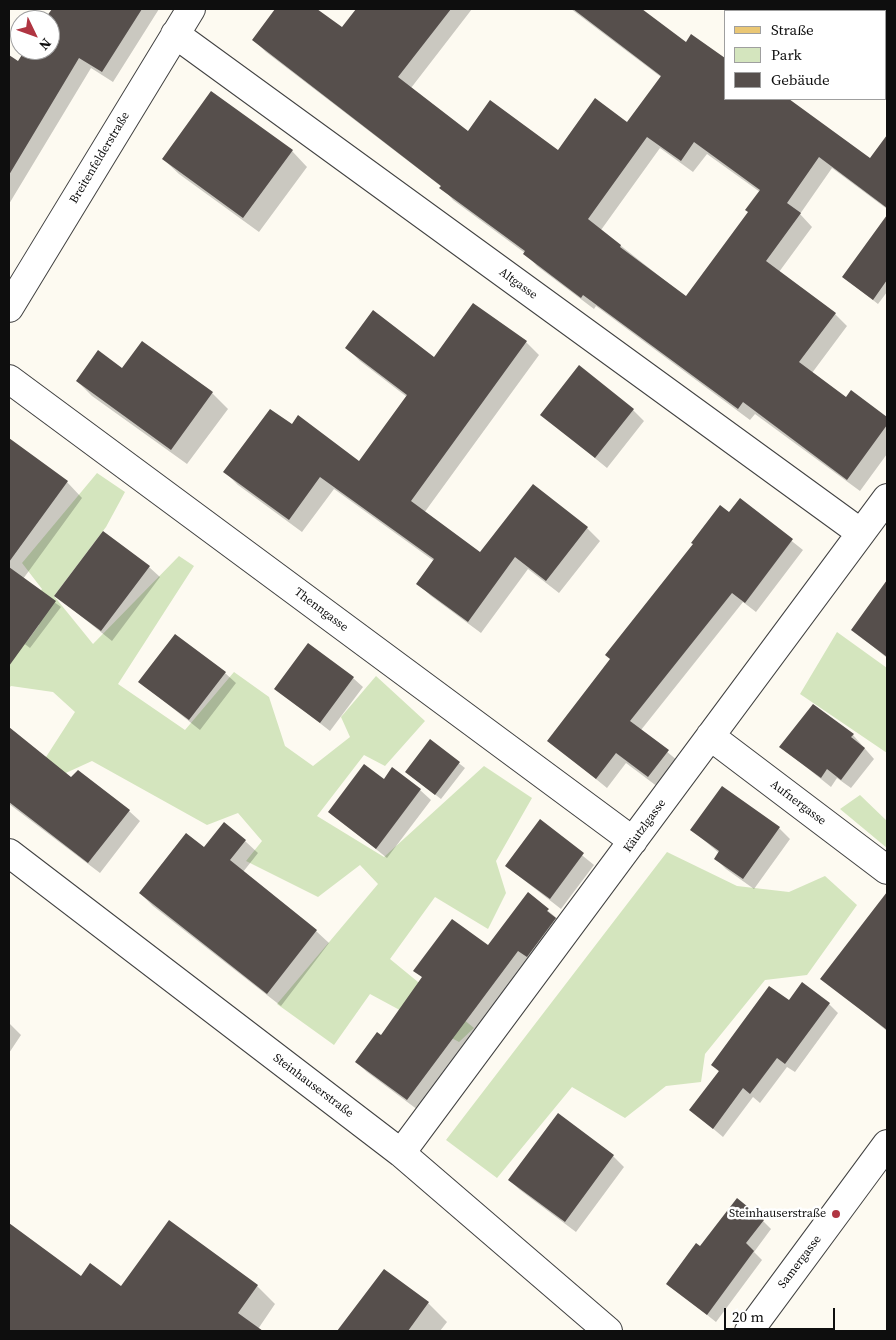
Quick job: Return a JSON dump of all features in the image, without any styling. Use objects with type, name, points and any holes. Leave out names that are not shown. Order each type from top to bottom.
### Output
[{"type":"street","name":"Breitenfelderstraße","points":[[9,308],[191,9]]},
{"type":"street","name":"Altgasse","points":[[175,34],[861,533]]},
{"type":"street","name":"Thenngasse","points":[[9,379],[634,841]]},
{"type":"street","name":"Käutzlgasse","points":[[401,1153],[887,498]]},
{"type":"street","name":"Aufnergasse","points":[[710,736],[887,870]]},
{"type":"street","name":"Steinhauserstraße","points":[[9,853],[401,1153],[608,1331]]},
{"type":"street","name":"Samergasse","points":[[749,1331],[887,1144]]},
{"type":"green space","points":[[97,473],[125,492],[106,527],[54,596],[93,644],[179,556],[194,566],[118,684],[185,730],[234,672],[269,697],[285,746],[313,766],[350,737],[341,717],[376,676],[425,721],[385,766],[364,755],[317,816],[384,857],[484,766],[532,798],[496,861],[506,893],[488,929],[435,897],[390,959],[474,1028],[459,1042],[370,994],[334,1045],[277,1004],[378,884],[360,865],[318,897],[246,861],[262,841],[238,813],[207,825],[92,761],[57,777],[37,771],[75,712],[53,692],[11,686],[9,688],[9,632],[25,644],[39,625],[23,613],[42,589],[22,563]]},
{"type":"green space","points":[[837,632],[887,668],[887,753],[800,694]]},
{"type":"green space","points":[[860,795],[887,821],[887,848],[840,809]]},
{"type":"green space","points":[[667,852],[737,886],[789,892],[825,876],[857,905],[807,975],[765,980],[705,1054],[701,1082],[666,1086],[625,1118],[572,1087],[497,1178],[446,1140]]},
{"type":"building","points":[[142,9],[102,72],[79,58],[9,175],[9,55],[10,60],[18,61],[60,60],[60,10],[51,10]]},
{"type":"building","points":[[275,9],[317,9],[342,27],[356,9],[451,9],[398,77],[468,131],[490,100],[558,150],[595,98],[627,122],[661,76],[573,9],[642,9],[686,42],[691,34],[724,57],[724,100],[790,100],[870,158],[887,135],[887,208],[819,157],[787,203],[801,213],[766,261],[836,313],[799,362],[846,397],[851,390],[887,417],[887,425],[847,480],[743,402],[738,409],[583,295],[581,298],[523,254],[525,251],[439,188],[441,186],[252,40]],"holes":[[[647,137],[681,161],[694,142],[760,190],[745,210],[748,212],[686,296],[620,247],[621,245],[588,219]]]},
{"type":"building","points":[[211,91],[293,150],[243,218],[162,159]]},
{"type":"building","points":[[887,215],[887,280],[873,300],[842,277]]},
{"type":"building","points":[[473,303],[527,341],[411,501],[480,552],[533,484],[588,527],[546,581],[515,557],[468,622],[416,584],[434,559],[320,477],[289,520],[223,472],[270,409],[292,424],[298,415],[359,461],[407,395],[345,348],[373,310],[434,357]]},
{"type":"building","points":[[142,341],[213,392],[171,450],[76,381],[98,350],[122,368]]},
{"type":"building","points":[[579,365],[634,409],[595,458],[540,415]]},
{"type":"building","points":[[9,438],[68,481],[9,562]]},
{"type":"building","points":[[740,498],[793,539],[745,603],[732,593],[630,721],[669,750],[648,777],[616,753],[596,779],[547,741],[610,659],[605,655],[693,544],[691,543],[720,505],[729,512]]},
{"type":"building","points":[[103,531],[150,566],[101,631],[54,596]]},
{"type":"building","points":[[9,567],[56,601],[9,666]]},
{"type":"building","points":[[887,580],[887,657],[851,630]]},
{"type":"building","points":[[175,634],[226,672],[189,720],[138,682]]},
{"type":"building","points":[[308,643],[354,677],[320,723],[274,689]]},
{"type":"building","points":[[813,704],[854,734],[851,737],[865,748],[841,780],[827,769],[821,778],[779,747]]},
{"type":"building","points":[[9,727],[71,777],[78,770],[130,810],[88,863],[9,802]]},
{"type":"building","points":[[430,739],[460,762],[435,795],[405,772]]},
{"type":"building","points":[[364,764],[384,779],[392,767],[421,789],[376,849],[328,812]]},
{"type":"building","points":[[722,786],[780,827],[743,879],[714,859],[719,851],[690,830]]},
{"type":"building","points":[[540,819],[584,853],[550,899],[505,866]]},
{"type":"building","points":[[224,822],[246,840],[230,860],[317,930],[267,994],[139,893],[186,833],[204,847]]},
{"type":"building","points":[[528,892],[549,909],[547,911],[556,918],[527,957],[518,951],[407,1100],[355,1062],[377,1032],[381,1035],[422,977],[413,971],[452,919],[488,945]]},
{"type":"building","points":[[887,892],[887,1030],[820,979]]},
{"type":"building","points":[[802,982],[830,1003],[785,1064],[777,1058],[750,1094],[743,1088],[713,1129],[689,1110],[719,1071],[711,1065],[769,986],[789,1000]]},
{"type":"building","points":[[558,1113],[614,1155],[565,1222],[508,1180]]},
{"type":"building","points":[[737,1198],[764,1220],[746,1243],[754,1251],[707,1315],[666,1284],[696,1243],[700,1246]]},
{"type":"building","points":[[169,1220],[258,1285],[238,1313],[263,1331],[9,1331],[9,1223],[81,1276],[90,1263],[121,1286]]},
{"type":"building","points":[[384,1269],[429,1302],[408,1331],[337,1331]]},
{"type":"place","name":"Steinhauserstraße","points":[[836,1214]]}]
